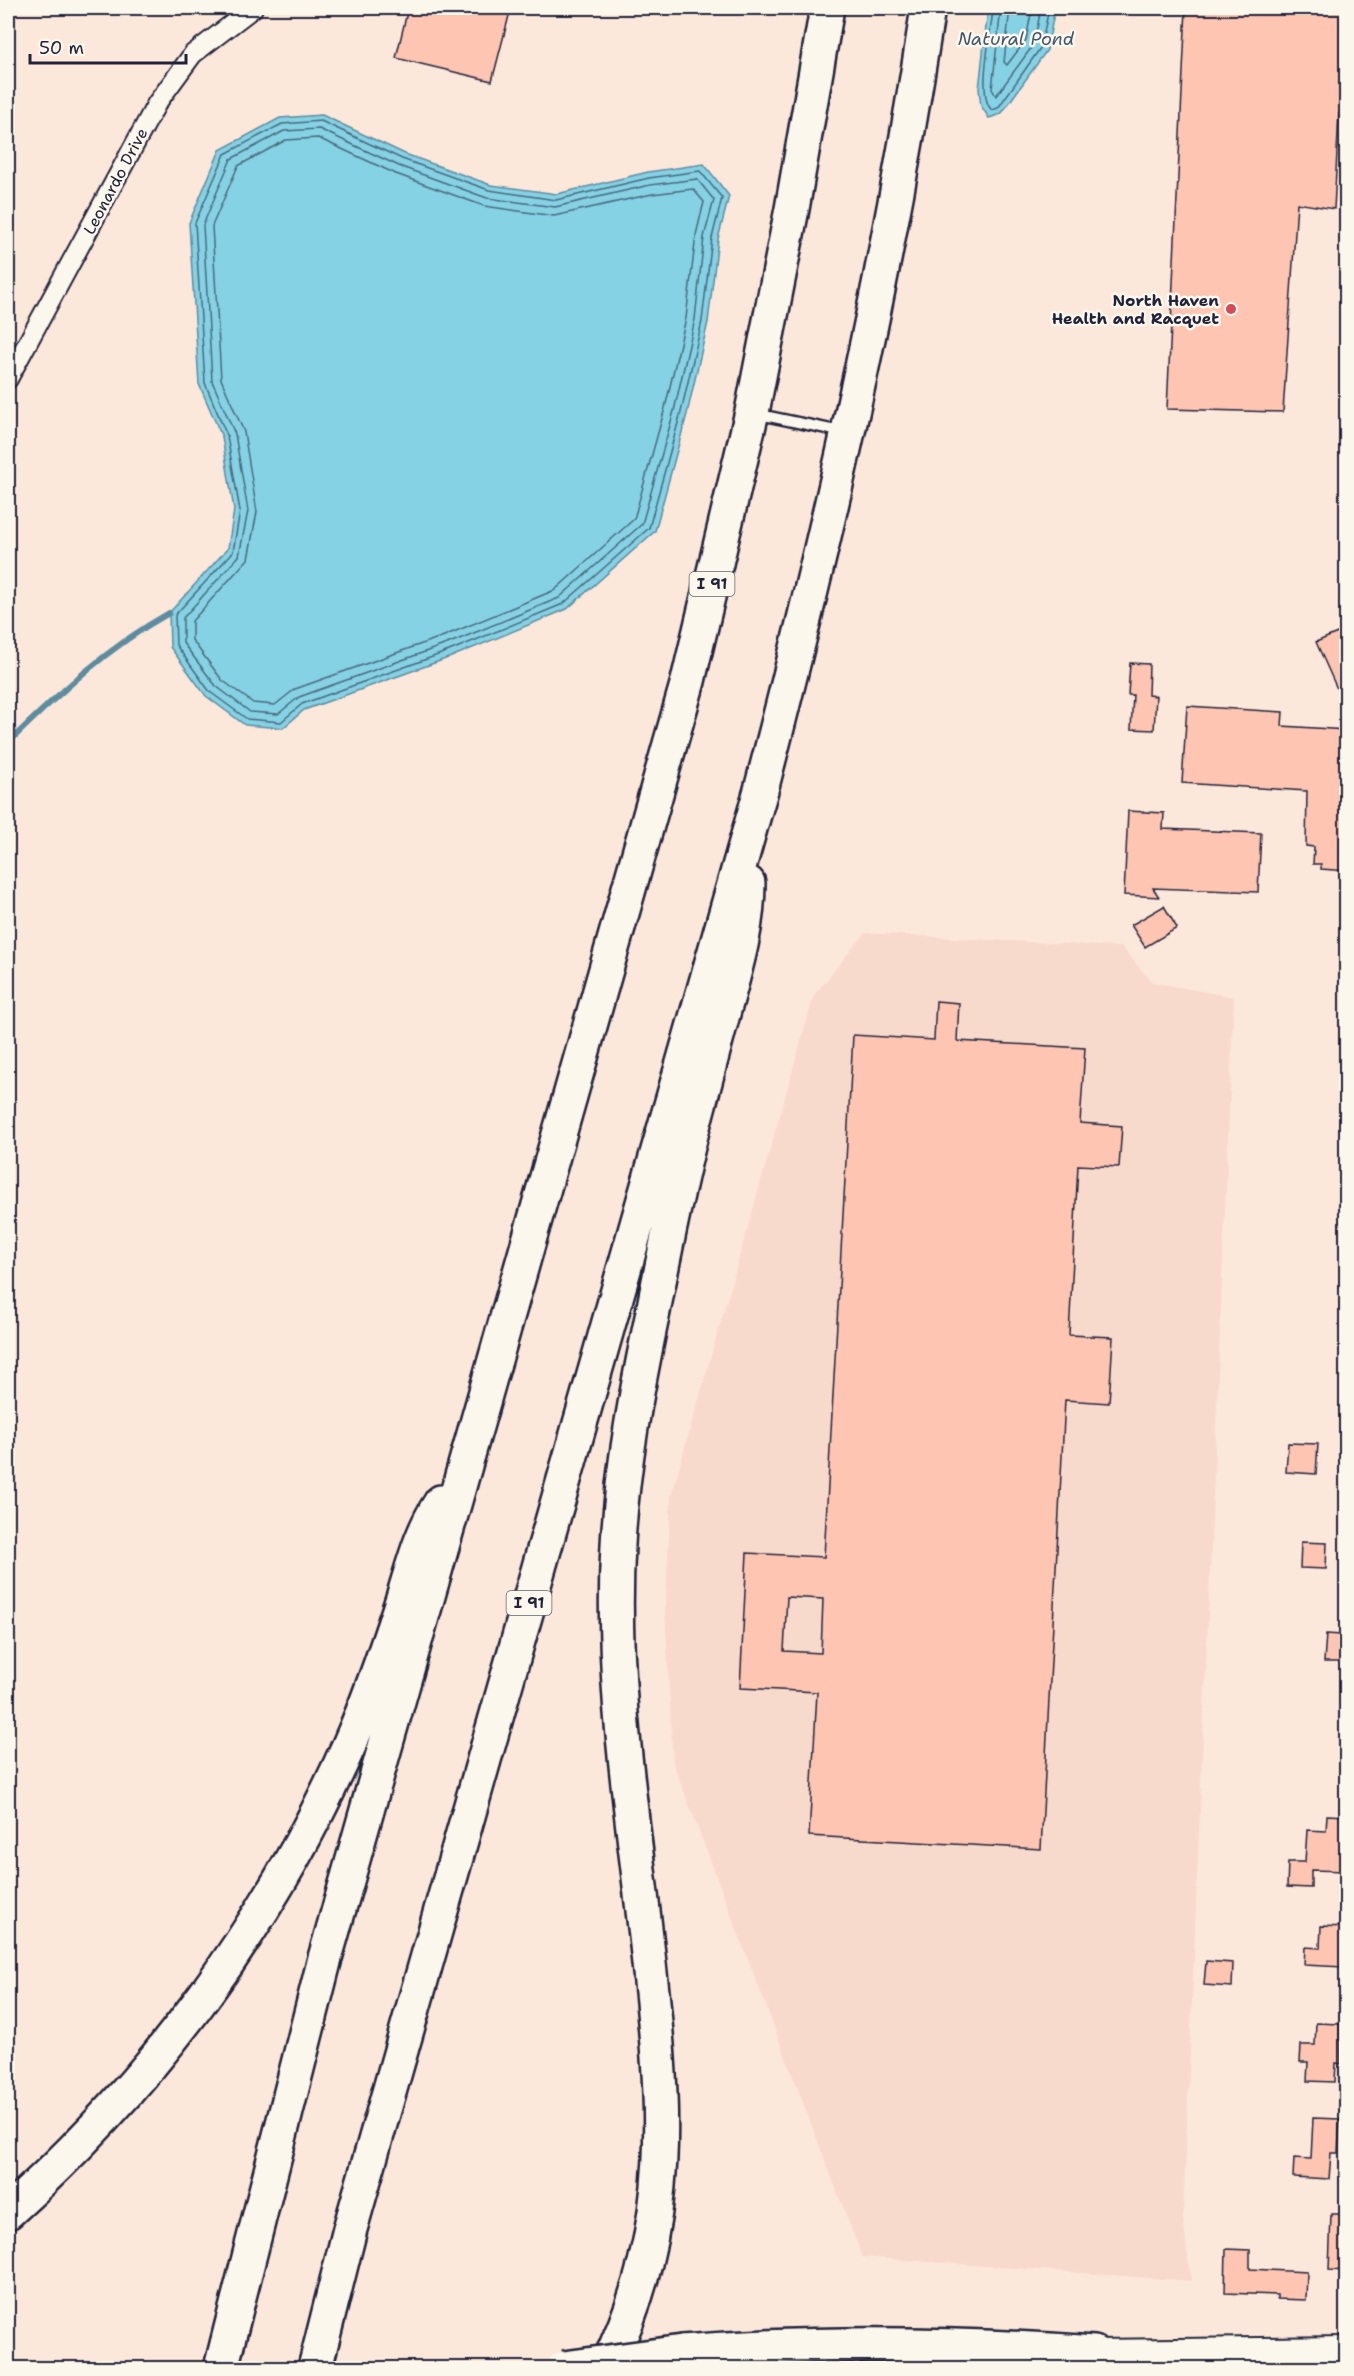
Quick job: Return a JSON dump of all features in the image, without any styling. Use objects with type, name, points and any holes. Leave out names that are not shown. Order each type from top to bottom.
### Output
[{"type":"highway","name":"I 91","points":[[221,2368],[322,1968],[665,766],[711,588],[752,412],[792,209],[827,8]]},
{"type":"highway","name":"I 91","points":[[315,2368],[350,2229],[747,839],[791,674],[848,433],[899,185],[928,8]]},
{"type":"highway","points":[[606,2368],[629,2314],[648,2250],[657,2201],[663,2133],[657,2032],[619,1692],[616,1581],[621,1506],[639,1386],[682,1174],[745,933],[748,894],[747,839]]},
{"type":"highway","points":[[8,2212],[90,2132],[152,2063],[204,1997],[254,1924],[310,1826],[350,1743],[379,1672],[422,1534],[464,1469]]},
{"type":"highway","points":[[564,2368],[682,2352],[770,2347],[982,2345],[1094,2353]]},
{"type":"highway","points":[[985,2368],[1094,2353]]},
{"type":"main road","points":[[1094,2353],[1347,2349]]},
{"type":"street","name":"Leonardo Drive","points":[[8,379],[157,103],[193,54],[254,8]]},
{"type":"lane","points":[[752,412],[848,433]]},
{"type":"shaded area","points":[[865,933],[1122,947],[1152,982],[1234,997],[1183,2219],[1191,2281],[862,2257],[673,1763],[665,1612],[671,1496],[814,995]]},
{"type":"water","name":"Natural Pond","points":[[988,8],[1055,8],[1047,50],[1001,114],[989,118],[981,106],[979,89]]},
{"type":"water","points":[[322,115],[405,154],[491,185],[557,194],[648,172],[704,164],[729,196],[718,239],[708,322],[687,414],[655,531],[567,609],[451,657],[304,710],[283,728],[245,725],[206,696],[170,647],[169,613],[228,548],[234,510],[222,437],[199,384],[189,223],[220,150],[280,118]]},
{"type":"building","points":[[408,8],[511,8],[492,81],[396,58]]},
{"type":"building","name":"North Haven Health and Racquet","points":[[1186,8],[1346,8],[1347,102],[1339,114],[1334,209],[1297,203],[1283,412],[1167,409]]},
{"type":"building","points":[[1347,629],[1347,711],[1316,642]]},
{"type":"building","points":[[1130,663],[1149,664],[1148,695],[1156,696],[1154,730],[1131,729],[1133,695],[1128,695]]},
{"type":"building","points":[[1187,706],[1283,712],[1282,726],[1347,730],[1347,871],[1321,869],[1321,864],[1313,864],[1314,847],[1306,846],[1307,791],[1182,783]]},
{"type":"building","points":[[1128,811],[1164,813],[1163,829],[1261,833],[1258,892],[1153,888],[1159,897],[1124,895]]},
{"type":"building","points":[[1164,906],[1177,928],[1145,947],[1131,925]]},
{"type":"building","points":[[936,1001],[959,1003],[957,1041],[1085,1048],[1080,1123],[1122,1126],[1119,1167],[1078,1165],[1069,1335],[1113,1337],[1109,1403],[1065,1400],[1041,1849],[809,1836],[817,1692],[740,1688],[747,1553],[824,1557],[853,1035],[934,1040]],"holes":[[[787,1597],[823,1599],[821,1653],[784,1651]]]},
{"type":"building","points":[[1288,1443],[1318,1444],[1316,1474],[1286,1472]]},
{"type":"building","points":[[1301,1542],[1327,1543],[1326,1569],[1300,1568]]},
{"type":"building","points":[[1326,1634],[1342,1635],[1341,1662],[1324,1662]]},
{"type":"building","points":[[1327,1815],[1347,1816],[1347,1871],[1311,1870],[1311,1888],[1287,1887],[1288,1862],[1305,1862],[1307,1830],[1326,1831]]},
{"type":"building","points":[[1321,1926],[1346,1927],[1344,1967],[1304,1965],[1305,1947],[1320,1948]]},
{"type":"building","points":[[1206,1961],[1233,1963],[1232,1987],[1204,1985]]},
{"type":"building","points":[[1316,2023],[1340,2024],[1341,2064],[1336,2063],[1335,2082],[1307,2081],[1308,2062],[1300,2062],[1301,2045],[1315,2045]]},
{"type":"building","points":[[1313,2118],[1340,2119],[1338,2153],[1331,2153],[1329,2179],[1293,2177],[1294,2158],[1311,2159]]},
{"type":"building","points":[[1331,2214],[1347,2214],[1347,2271],[1329,2270]]},
{"type":"building","points":[[1226,2249],[1250,2250],[1250,2269],[1307,2272],[1306,2300],[1277,2299],[1277,2295],[1225,2293]]},
{"type":"waterway","points":[[8,743],[104,656],[169,613]]},
{"type":"place","name":"North Haven Health and Racquet","points":[[1231,309]]}]
